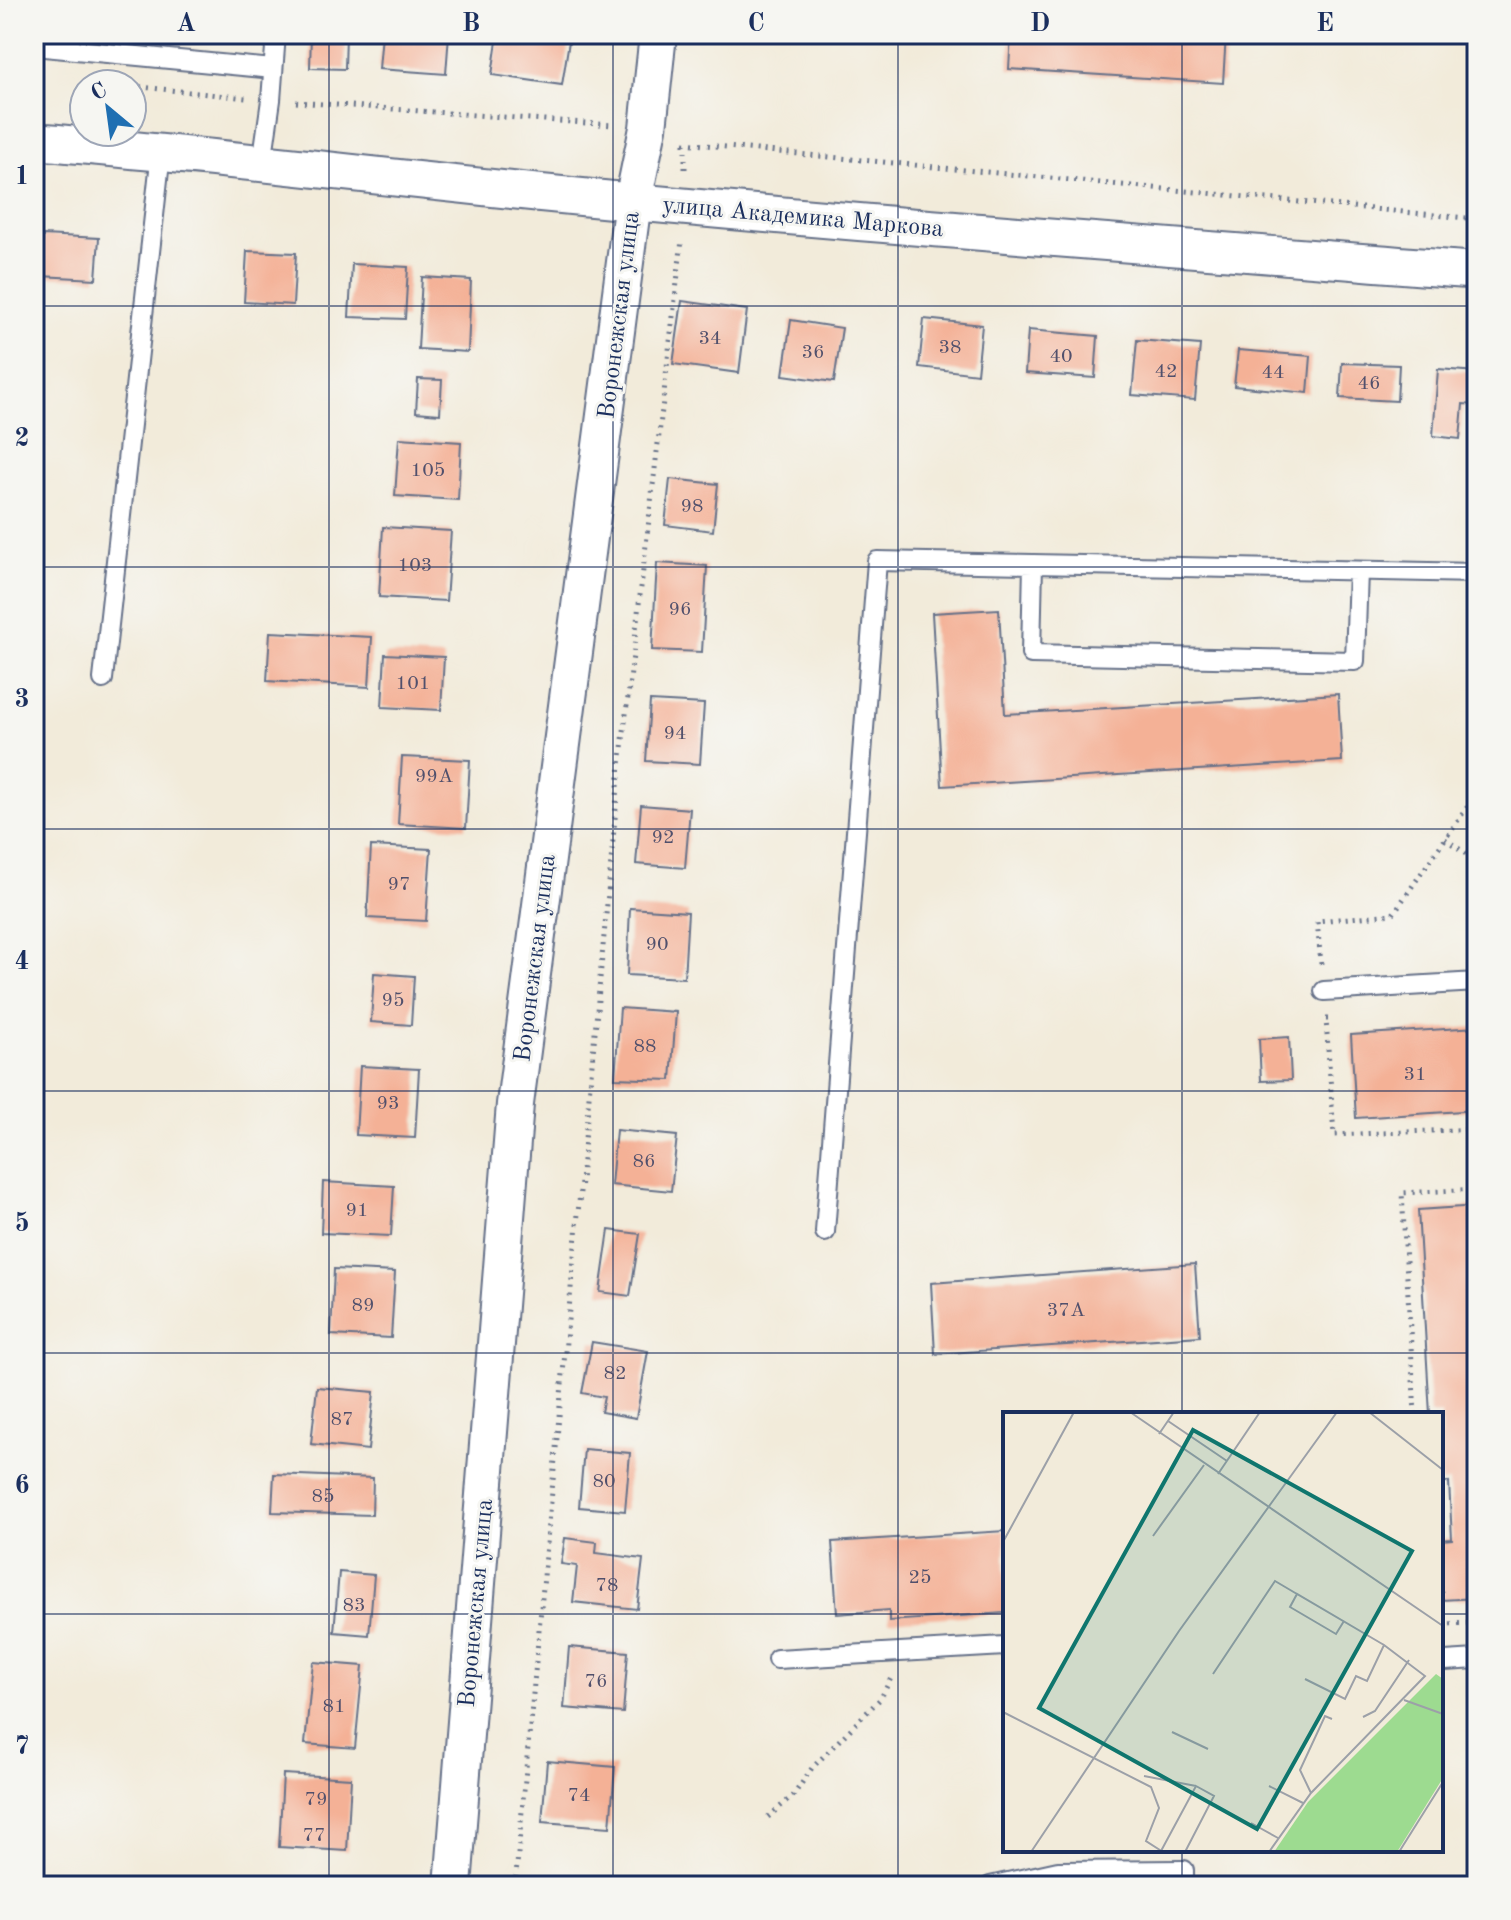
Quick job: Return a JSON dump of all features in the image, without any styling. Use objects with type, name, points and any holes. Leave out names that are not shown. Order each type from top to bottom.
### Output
[{"type":"street","name":"Воронежская улица","points":[[453,1886],[515,1104],[633,201],[648,128],[658,34]]},
{"type":"street","name":"улица Академика Маркова","points":[[34,141],[686,206],[1477,271]]},
{"type":"lane","points":[[262,163],[276,34]]},
{"type":"lane","points":[[34,46],[273,69]]},
{"type":"lane","points":[[103,679],[161,152]]},
{"type":"lane","points":[[825,1232],[877,561],[1477,573]]},
{"type":"lane","points":[[1033,564],[1031,654],[1355,661],[1358,571]]},
{"type":"lane","points":[[1324,991],[1477,982]]},
{"type":"lane","points":[[777,1659],[1003,1646]]},
{"type":"lane","points":[[1445,1661],[1477,1659]]},
{"type":"lane","points":[[990,1886],[1184,1870],[1184,1886]]},
{"type":"path","points":[[148,88],[271,100],[648,128],[685,143],[1477,219]]},
{"type":"path","points":[[515,1886],[620,765],[686,206]]},
{"type":"path","points":[[1477,705],[1473,723],[1477,743]]},
{"type":"path","points":[[1477,793],[1393,914],[1317,921],[1334,1135],[1477,1129]]},
{"type":"path","points":[[1445,839],[1477,861]]},
{"type":"path","points":[[1326,1019],[1341,1018]]},
{"type":"path","points":[[1415,1412],[1402,1193],[1477,1189]]},
{"type":"path","points":[[1443,1624],[1477,1623]]},
{"type":"path","points":[[1443,1636],[1445,1661]]},
{"type":"path","points":[[768,1817],[793,1796],[812,1768],[881,1698],[903,1651]]},
{"type":"building","points":[[311,34],[346,34],[345,69],[310,68]]},
{"type":"building","points":[[382,34],[449,34],[446,74],[379,69]]},
{"type":"building","points":[[498,34],[569,41],[562,85],[492,75]]},
{"type":"building","points":[[1011,34],[1226,34],[1223,83],[1009,69]]},
{"type":"building","points":[[43,235],[99,238],[96,279],[40,276]]},
{"type":"building","points":[[247,251],[296,253],[293,305],[244,302]]},
{"type":"building","points":[[352,264],[408,267],[405,319],[349,317]]},
{"type":"building","points":[[422,277],[471,280],[468,352],[418,349]]},
{"type":"building","points":[[682,301],[747,310],[739,373],[673,364]]},
{"type":"building","points":[[924,319],[982,325],[977,374],[919,367]]},
{"type":"building","points":[[791,320],[842,328],[834,382],[783,375]]},
{"type":"building","points":[[1028,330],[1098,336],[1095,378],[1025,373]]},
{"type":"building","points":[[1137,340],[1200,345],[1195,400],[1132,395]]},
{"type":"building","points":[[1238,350],[1311,356],[1308,393],[1234,386]]},
{"type":"building","points":[[1342,363],[1399,365],[1397,401],[1340,398]]},
{"type":"building","points":[[1438,369],[1477,372],[1477,405],[1463,404],[1460,439],[1433,436]]},
{"type":"building","points":[[418,379],[442,380],[440,414],[416,412]]},
{"type":"building","points":[[399,438],[461,442],[458,500],[395,496]]},
{"type":"building","points":[[670,479],[718,484],[713,531],[665,525]]},
{"type":"building","points":[[383,527],[451,531],[446,601],[379,597]]},
{"type":"building","points":[[657,563],[707,566],[702,652],[652,650]]},
{"type":"building","points":[[999,609],[1005,714],[1338,694],[1342,761],[942,786],[932,613]]},
{"type":"building","points":[[270,632],[372,637],[369,687],[267,681]]},
{"type":"building","points":[[385,654],[444,657],[441,710],[382,707]]},
{"type":"building","points":[[650,701],[704,704],[700,764],[646,761]]},
{"type":"building","points":[[402,757],[470,760],[466,828],[398,824]]},
{"type":"building","points":[[641,805],[690,809],[685,868],[636,864]]},
{"type":"building","points":[[371,846],[431,849],[426,921],[367,918]]},
{"type":"building","points":[[630,908],[688,912],[684,978],[627,975]]},
{"type":"building","points":[[374,973],[414,976],[411,1025],[371,1022]]},
{"type":"building","points":[[620,1008],[676,1012],[671,1080],[615,1078]]},
{"type":"building","points":[[1477,1027],[1477,1110],[1356,1118],[1351,1035]]},
{"type":"building","points":[[1289,1037],[1291,1080],[1261,1081],[1259,1039]]},
{"type":"building","points":[[360,1066],[419,1069],[415,1138],[356,1135]]},
{"type":"building","points":[[616,1130],[677,1136],[671,1191],[611,1185]]},
{"type":"building","points":[[323,1182],[394,1186],[391,1236],[321,1233]]},
{"type":"building","points":[[1477,1206],[1477,1598],[1443,1600],[1443,1540],[1452,1539],[1449,1482],[1443,1483],[1443,1412],[1430,1412],[1418,1210]]},
{"type":"building","points":[[609,1230],[640,1234],[630,1296],[600,1292]]},
{"type":"building","points":[[1195,1264],[1200,1336],[935,1354],[931,1283]]},
{"type":"building","points":[[334,1269],[395,1272],[391,1338],[331,1335]]},
{"type":"building","points":[[592,1342],[648,1351],[636,1418],[601,1412],[604,1397],[582,1393]]},
{"type":"building","points":[[317,1387],[374,1392],[368,1450],[311,1444]]},
{"type":"building","points":[[584,1449],[630,1453],[625,1511],[579,1507]]},
{"type":"building","points":[[274,1474],[373,1478],[372,1515],[272,1512]]},
{"type":"building","points":[[1003,1531],[1003,1613],[889,1621],[889,1610],[837,1614],[832,1542]]},
{"type":"building","points":[[565,1538],[597,1542],[596,1553],[643,1559],[637,1609],[573,1602],[577,1566],[561,1564]]},
{"type":"building","points":[[339,1572],[374,1575],[369,1635],[334,1632]]},
{"type":"building","points":[[569,1647],[628,1652],[623,1713],[564,1708]]},
{"type":"building","points":[[313,1662],[363,1666],[355,1748],[305,1744]]},
{"type":"building","points":[[547,1761],[615,1767],[610,1827],[542,1822]]},
{"type":"building","points":[[283,1774],[351,1778],[347,1851],[279,1847]]}]
